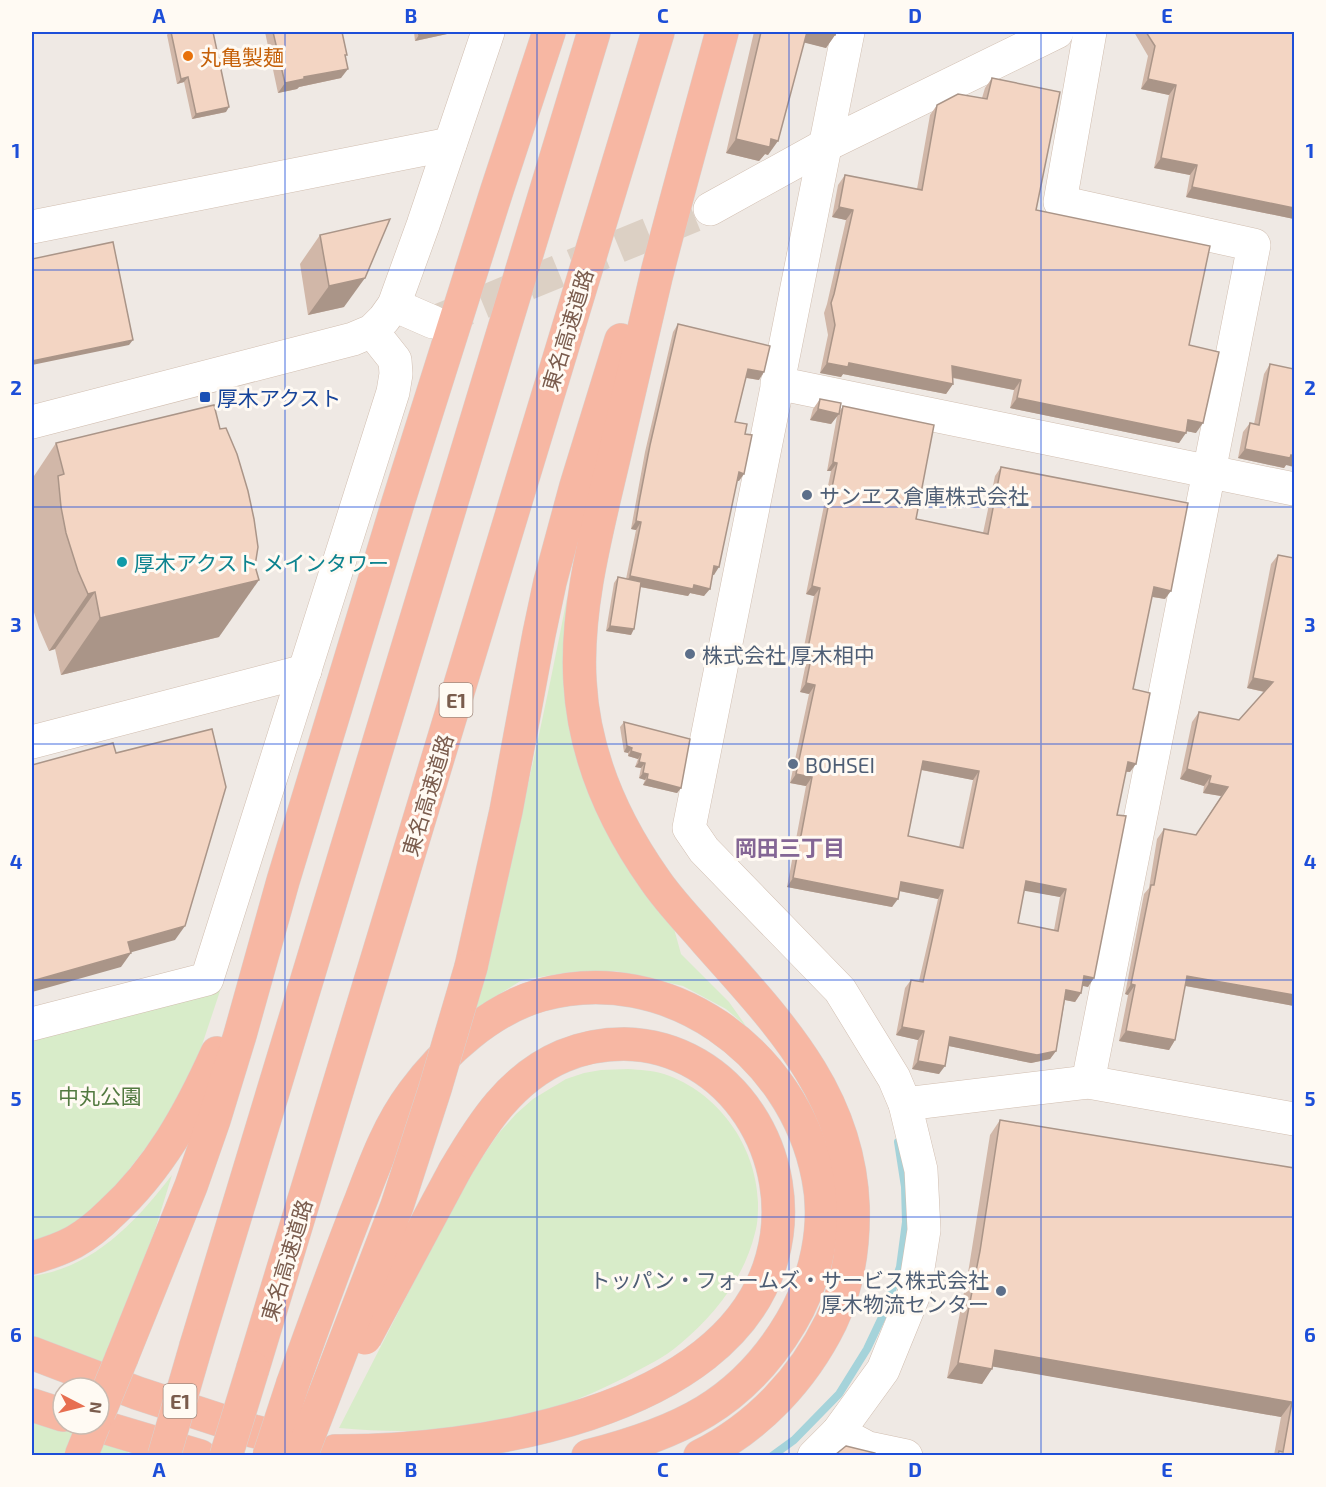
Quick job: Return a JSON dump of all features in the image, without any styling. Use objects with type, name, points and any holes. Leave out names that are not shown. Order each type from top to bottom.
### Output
[{"type":"highway","points":[[111,1384],[191,1185],[214,1120],[283,881],[404,483],[549,32]]},
{"type":"highway","name":"E1","points":[[164,1455],[594,32]]},
{"type":"highway","name":"東名高速道路","points":[[226,1455],[658,32]]},
{"type":"highway","points":[[301,1455],[397,1206],[471,967],[506,811],[541,624],[561,538],[717,32]]},
{"type":"highway","points":[[700,1455],[759,1417],[804,1368],[821,1342],[845,1284],[854,1225],[852,1190],[846,1155],[837,1123],[823,1092],[805,1061],[785,1034],[657,883],[634,848],[601,780],[582,704],[580,650],[582,617],[598,528],[656,280],[722,32]]},
{"type":"highway","points":[[32,1258],[74,1242],[99,1225],[145,1178],[164,1152],[196,1098],[218,1049],[283,881]]},
{"type":"highway","points":[[269,1455],[293,1383],[379,1153],[412,1094],[461,1041],[509,1007],[538,996],[568,989],[601,987],[635,991],[667,999],[696,1012],[724,1029],[748,1050],[787,1098],[800,1122],[819,1178],[821,1208],[816,1263],[807,1290],[796,1314],[765,1360],[722,1401],[688,1421],[645,1440],[588,1455]]},
{"type":"highway","points":[[32,1353],[137,1393],[253,1431],[334,1454],[477,1441],[614,1406],[673,1377],[696,1362],[717,1344],[749,1307],[763,1282],[772,1259],[777,1233],[776,1185],[764,1139],[736,1096],[719,1079],[691,1061],[660,1049],[613,1044],[589,1047],[563,1056],[538,1069],[516,1086],[478,1130],[372,1324],[333,1401],[334,1454]]},
{"type":"highway","points":[[32,1405],[51,1411]]},
{"type":"highway","points":[[111,1429],[200,1455]]},
{"type":"highway","points":[[81,1455],[89,1436]]},
{"type":"street","points":[[32,422],[353,339],[372,331],[394,305],[488,32]]},
{"type":"street","points":[[814,1455],[838,1432],[883,1370],[914,1294],[924,1230],[921,1170],[904,1104],[894,1078],[840,990],[704,850],[689,828],[848,32]]},
{"type":"street","points":[[711,208],[826,145],[1057,32]]},
{"type":"street","points":[[1088,1082],[1254,245],[1060,202],[1090,32]]},
{"type":"street","points":[[32,227],[450,144]]},
{"type":"street","points":[[394,305],[433,322]]},
{"type":"street","points":[[32,1024],[207,979],[393,392],[396,374],[395,360],[372,331]]},
{"type":"street","points":[[777,383],[1294,489]]},
{"type":"street","points":[[32,742],[305,671]]},
{"type":"street","points":[[904,1104],[1088,1082],[1294,1119]]},
{"type":"street","points":[[838,1432],[867,1448],[906,1455]]},
{"type":"shaded area","points":[[32,32],[1294,32],[1294,1455],[32,1455]]},
{"type":"green space","points":[[567,598],[564,654],[673,925],[681,954],[729,1002],[746,1026],[726,1009],[683,986],[616,971],[570,972],[522,980],[472,1011],[523,806]]},
{"type":"green space","name":"中丸公園","points":[[221,988],[200,1051],[165,1123],[113,1190],[67,1231],[32,1245],[32,1039]]},
{"type":"green space","points":[[628,1069],[664,1074],[683,1082],[701,1094],[731,1123],[750,1160],[756,1181],[758,1202],[756,1229],[744,1265],[716,1308],[693,1333],[661,1358],[609,1385],[559,1406],[438,1430],[395,1431],[339,1428],[464,1184],[498,1134],[533,1099],[566,1079],[601,1070]]},
{"type":"green space","points":[[172,1175],[155,1230],[103,1364],[32,1336],[32,1276],[54,1271],[94,1253],[128,1226]]},
{"type":"green space","points":[[32,1416],[51,1422],[51,1436],[91,1436],[129,1449],[127,1455],[32,1456]]},
{"type":"building","points":[[171,32],[213,32],[229,107],[196,114],[188,77],[181,79]]},
{"type":"building","points":[[273,32],[342,32],[348,69],[285,83]]},
{"type":"building","points":[[418,32],[437,32],[419,35]]},
{"type":"building","points":[[761,32],[807,32],[778,141],[771,139],[769,147],[736,139]]},
{"type":"building","points":[[1146,32],[1294,32],[1294,208],[1192,187],[1197,165],[1161,158],[1176,85],[1148,79],[1155,46]]},
{"type":"building","points":[[992,78],[1060,92],[1036,210],[1210,246],[1189,345],[1219,352],[1203,423],[1188,420],[1186,433],[1017,398],[1021,380],[952,366],[953,384],[849,363],[848,367],[827,363],[835,325],[831,303],[853,210],[839,207],[845,175],[922,190],[937,105],[958,94],[987,99]]},
{"type":"building","points":[[390,219],[365,278],[329,286],[320,235]]},
{"type":"building","points":[[113,242],[133,340],[32,361],[32,259]]},
{"type":"building","points":[[678,324],[770,346],[764,372],[748,369],[735,422],[747,424],[745,434],[752,435],[744,474],[739,472],[719,567],[714,566],[710,589],[694,585],[693,589],[630,576],[641,522],[636,521],[640,497]]},
{"type":"building","points":[[1270,364],[1294,369],[1294,456],[1291,455],[1290,458],[1245,449],[1250,423],[1259,425]]},
{"type":"building","points":[[820,399],[841,403],[839,414],[818,409]]},
{"type":"building","points":[[214,405],[220,429],[226,428],[237,454],[248,491],[258,547],[255,566],[259,580],[100,618],[95,592],[88,594],[66,533],[58,476],[64,474],[56,443]]},
{"type":"building","points":[[843,406],[934,425],[916,519],[988,534],[1001,467],[1188,503],[1171,591],[1154,587],[1133,689],[1150,693],[1136,764],[1128,762],[1117,815],[1126,816],[1094,978],[1084,976],[1081,993],[1066,990],[1056,1051],[1037,1055],[950,1037],[945,1066],[918,1061],[924,1031],[902,1027],[911,980],[923,982],[943,890],[901,882],[898,899],[793,878],[812,777],[796,774],[815,685],[806,683],[813,649],[808,648],[820,588],[812,586],[837,463],[833,462]],"holes":[[[923,761],[979,771],[963,848],[908,836]],[[1026,881],[1066,889],[1058,931],[1018,923]]]},
{"type":"building","points":[[1278,555],[1294,558],[1294,995],[1187,976],[1175,1040],[1126,1031],[1135,985],[1131,984],[1151,885],[1154,885],[1164,829],[1196,835],[1228,787],[1209,783],[1211,776],[1187,769],[1199,712],[1239,720],[1273,682],[1253,678]]},
{"type":"building","points":[[618,577],[641,582],[634,629],[610,626]]},
{"type":"building","points":[[624,722],[690,739],[681,788],[647,779],[648,774],[643,773],[645,763],[639,762],[641,754],[631,751],[632,748],[627,746]]},
{"type":"building","points":[[212,729],[226,787],[185,926],[128,942],[131,953],[32,981],[32,765],[113,743],[116,753]]},
{"type":"building","points":[[1000,1120],[1294,1168],[1294,1455],[1278,1455],[1279,1451],[1283,1452],[1292,1402],[995,1350],[992,1369],[958,1363],[980,1251]]},
{"type":"building","points":[[846,1446],[875,1453],[875,1455],[835,1455]]},
{"type":"waterway","points":[[772,1456],[794,1440],[839,1394],[867,1349],[885,1311],[900,1267],[906,1222],[905,1187],[898,1142]]},
{"type":"tunnel","points":[[437,321],[710,209]]},
{"type":"place","name":"丸亀製麺","points":[[188,56]]},
{"type":"place","name":"厚木アクスト","points":[[205,397]]},
{"type":"place","name":"サンヱス倉庫株式会社","points":[[807,495]]},
{"type":"place","name":"厚木アクスト メインタワー","points":[[122,562]]},
{"type":"place","name":"株式会社 厚木相中","points":[[690,654]]},
{"type":"place","name":"BOHSEI","points":[[793,764]]},
{"type":"place","name":"トッパン・フォームズ・サービス株式会社 厚木物流センター","points":[[1001,1291]]},
{"type":"district","name":"岡田三丁目","points":[[790,847]]}]
